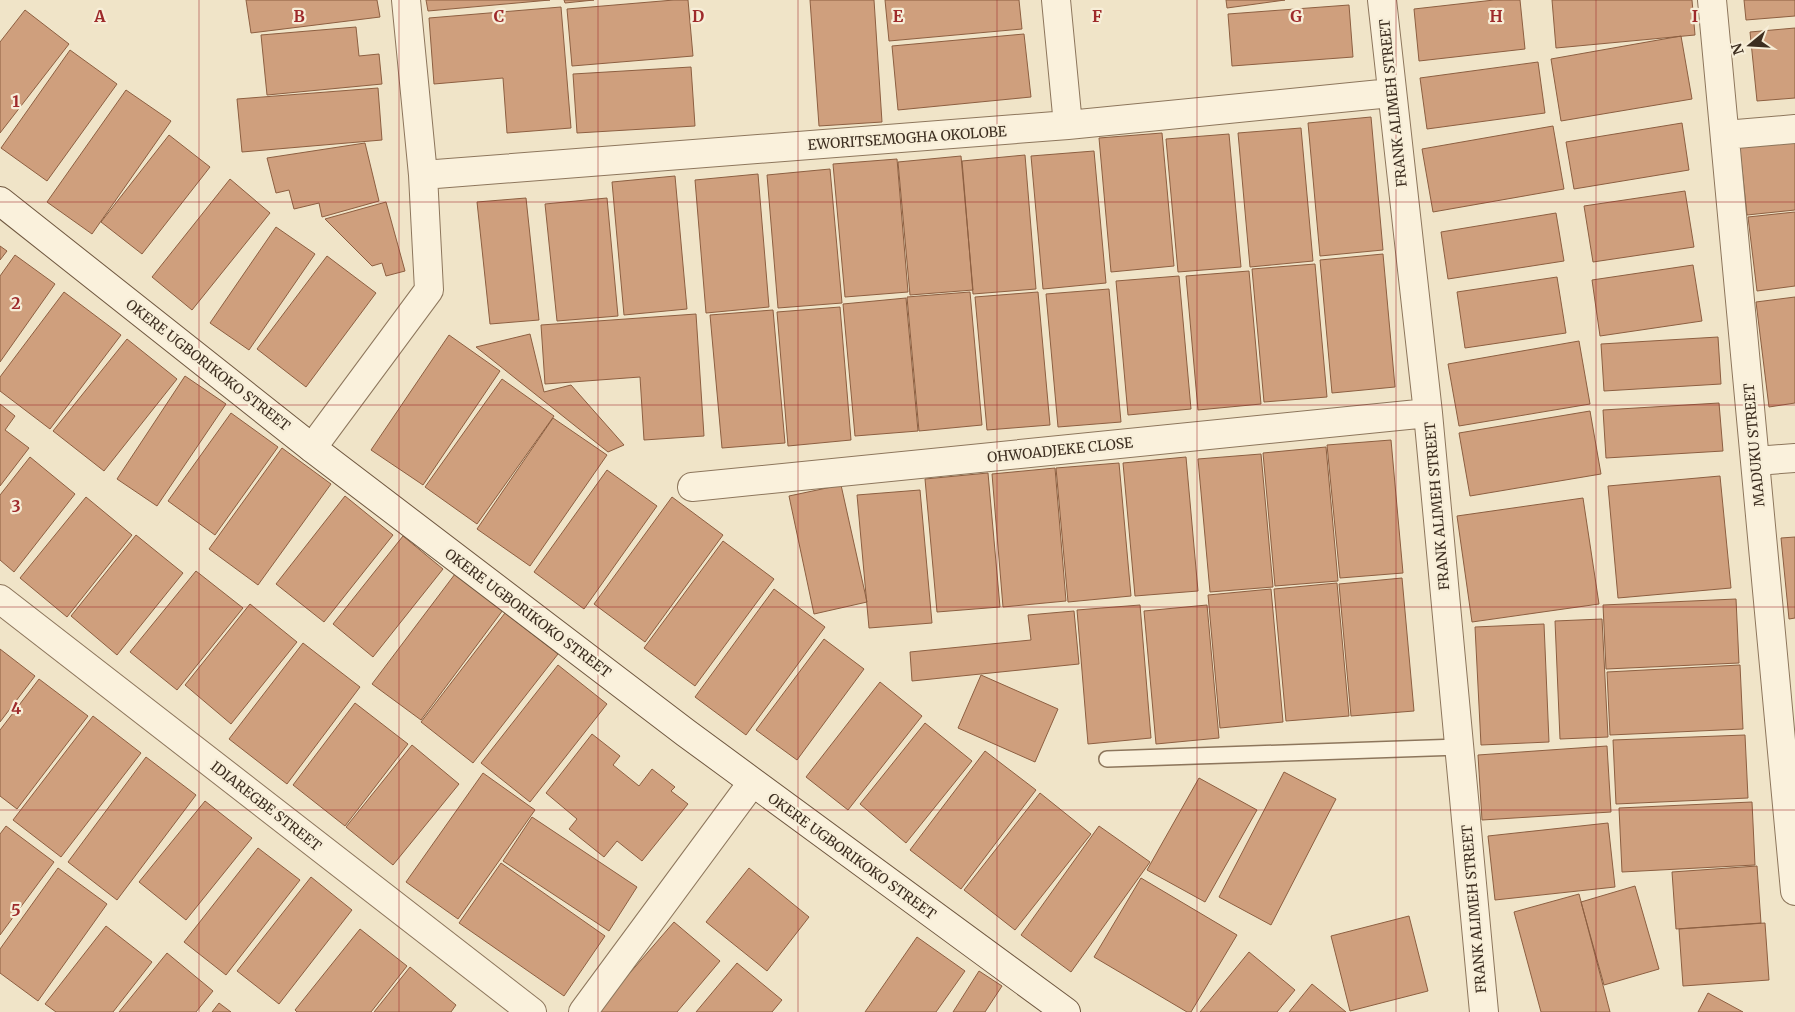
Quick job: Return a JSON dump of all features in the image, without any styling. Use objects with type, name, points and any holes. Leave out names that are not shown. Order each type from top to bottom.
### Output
[{"type":"street","points":[[312,448],[430,290],[423,175],[406,0]]},
{"type":"street","points":[[1056,0],[1068,125]]},
{"type":"street","name":"FRANK ALIMEH STREET","points":[[1382,0],[1428,413],[1484,1012]]},
{"type":"street","name":"MADUKU STREET","points":[[1712,0],[1795,891]]},
{"type":"street","name":"EWORITSEMOGHA OKOLOBE","points":[[423,175],[1068,125],[1391,93]]},
{"type":"street","points":[[1725,135],[1795,129]]},
{"type":"street","name":"OKERE UGBORIKOKO STREET","points":[[0,201],[312,448],[752,783],[1066,1012]]},
{"type":"street","name":"OHWOADJEKE CLOSE","points":[[692,487],[1428,413]]},
{"type":"street","points":[[1756,461],[1795,458]]},
{"type":"street","name":"IDIAREGBE STREET","points":[[0,599],[532,1012]]},
{"type":"street","points":[[583,1012],[752,783]]},
{"type":"lane","points":[[1107,759],[1459,747]]},
{"type":"building","points":[[246,0],[377,0],[380,17],[251,33]]},
{"type":"building","points":[[426,0],[550,0],[428,11]]},
{"type":"building","points":[[564,0],[594,0],[565,3]]},
{"type":"building","points":[[688,0],[693,56],[572,66],[567,9]]},
{"type":"building","points":[[810,0],[874,0],[882,122],[819,126]]},
{"type":"building","points":[[885,0],[1019,0],[1022,29],[889,41]]},
{"type":"building","points":[[1226,0],[1285,0],[1227,8]]},
{"type":"building","points":[[1494,0],[1520,0],[1525,49],[1419,61],[1414,9]]},
{"type":"building","points":[[1552,0],[1692,0],[1695,35],[1556,48]]},
{"type":"building","points":[[1744,0],[1795,0],[1795,16],[1746,20]]},
{"type":"building","points":[[1349,5],[1353,57],[1232,66],[1228,14]]},
{"type":"building","points":[[561,7],[571,128],[507,133],[503,78],[434,84],[429,18]]},
{"type":"building","points":[[25,10],[69,44],[0,133],[0,42]]},
{"type":"building","points":[[356,27],[359,56],[379,54],[382,84],[267,95],[261,35]]},
{"type":"building","points":[[1795,28],[1795,98],[1757,101],[1750,32]]},
{"type":"building","points":[[1024,34],[1031,97],[898,110],[892,46]]},
{"type":"building","points":[[1681,36],[1692,99],[1561,121],[1551,59]]},
{"type":"building","points":[[70,50],[117,84],[47,181],[1,148]]},
{"type":"building","points":[[1538,62],[1545,113],[1427,129],[1420,78]]},
{"type":"building","points":[[691,67],[695,126],[577,133],[573,74]]},
{"type":"building","points":[[378,88],[382,140],[242,152],[237,99]]},
{"type":"building","points":[[126,90],[171,121],[92,234],[47,202]]},
{"type":"building","points":[[1371,117],[1383,250],[1320,256],[1308,123]]},
{"type":"building","points":[[1682,123],[1689,170],[1574,189],[1566,142]]},
{"type":"building","points":[[1553,126],[1564,189],[1433,212],[1422,149]]},
{"type":"building","points":[[1301,128],[1313,261],[1250,267],[1238,133]]},
{"type":"building","points":[[1162,133],[1174,266],[1111,272],[1099,138]]},
{"type":"building","points":[[1229,134],[1241,267],[1178,272],[1166,139]]},
{"type":"building","points":[[169,135],[210,167],[142,254],[101,222]]},
{"type":"building","points":[[1795,135],[1795,210],[1747,215],[1739,141]]},
{"type":"building","points":[[365,143],[379,201],[322,217],[319,203],[294,209],[289,190],[276,193],[267,158]]},
{"type":"building","points":[[1094,151],[1106,283],[1043,289],[1031,156]]},
{"type":"building","points":[[1025,155],[1036,289],[973,294],[962,161]]},
{"type":"building","points":[[961,156],[973,290],[910,295],[898,162]]},
{"type":"building","points":[[897,159],[908,292],[845,297],[833,164]]},
{"type":"building","points":[[830,169],[842,303],[778,308],[767,175]]},
{"type":"building","points":[[758,174],[769,307],[706,313],[695,180]]},
{"type":"building","points":[[675,176],[687,309],[624,315],[612,182]]},
{"type":"building","points":[[230,179],[270,213],[192,310],[152,277]]},
{"type":"building","points":[[1685,191],[1694,247],[1593,262],[1584,206]]},
{"type":"building","points":[[526,198],[539,320],[490,324],[477,202]]},
{"type":"building","points":[[607,198],[618,316],[557,321],[545,204]]},
{"type":"building","points":[[386,202],[405,271],[386,276],[382,263],[372,266],[325,219]]},
{"type":"building","points":[[1795,212],[1795,286],[1757,291],[1748,217]]},
{"type":"building","points":[[1556,213],[1564,261],[1448,279],[1441,232]]},
{"type":"building","points":[[276,227],[315,254],[249,350],[210,323]]},
{"type":"building","points":[[0,246],[7,251],[0,260]]},
{"type":"building","points":[[1383,254],[1395,387],[1332,393],[1320,260]]},
{"type":"building","points":[[15,255],[55,284],[0,362],[0,276]]},
{"type":"building","points":[[327,256],[376,293],[306,387],[257,349]]},
{"type":"building","points":[[1315,264],[1327,397],[1264,402],[1252,269]]},
{"type":"building","points":[[1693,265],[1702,321],[1600,336],[1592,280]]},
{"type":"building","points":[[1249,271],[1261,404],[1198,410],[1186,276]]},
{"type":"building","points":[[1179,276],[1191,409],[1128,415],[1116,281]]},
{"type":"building","points":[[1557,277],[1566,333],[1465,348],[1457,292]]},
{"type":"building","points":[[1109,289],[1121,422],[1058,427],[1046,294]]},
{"type":"building","points":[[64,292],[121,335],[50,429],[0,391],[0,377]]},
{"type":"building","points":[[970,292],[982,425],[919,431],[907,297]]},
{"type":"building","points":[[1038,292],[1050,425],[987,430],[975,297]]},
{"type":"building","points":[[1795,297],[1795,403],[1769,407],[1756,302]]},
{"type":"building","points":[[906,298],[918,431],[855,436],[843,304]]},
{"type":"building","points":[[840,307],[851,440],[788,446],[777,312]]},
{"type":"building","points":[[773,310],[785,443],[722,448],[710,315]]},
{"type":"building","points":[[696,314],[704,436],[644,440],[640,377],[545,384],[541,325]]},
{"type":"building","points":[[530,334],[544,392],[571,385],[624,445],[608,452],[476,347]]},
{"type":"building","points":[[449,335],[500,371],[423,485],[371,450]]},
{"type":"building","points":[[1718,337],[1721,384],[1604,391],[1601,344]]},
{"type":"building","points":[[127,339],[177,379],[104,471],[53,431]]},
{"type":"building","points":[[1579,341],[1590,404],[1459,426],[1448,364]]},
{"type":"building","points":[[185,376],[226,404],[157,506],[117,479]]},
{"type":"building","points":[[502,379],[554,416],[477,524],[425,487]]},
{"type":"building","points":[[1719,403],[1723,451],[1606,458],[1603,410]]},
{"type":"building","points":[[0,404],[15,416],[5,430],[29,448],[0,486]]},
{"type":"building","points":[[1590,411],[1601,474],[1470,496],[1459,433]]},
{"type":"building","points":[[231,413],[278,447],[215,535],[168,501]]},
{"type":"building","points":[[553,418],[607,455],[530,566],[477,529]]},
{"type":"building","points":[[1391,440],[1403,573],[1340,578],[1327,445]]},
{"type":"building","points":[[1326,447],[1338,581],[1275,586],[1263,453]]},
{"type":"building","points":[[282,448],[331,484],[258,585],[209,549]]},
{"type":"building","points":[[1261,454],[1273,587],[1210,592],[1198,459]]},
{"type":"building","points":[[30,457],[75,494],[14,572],[0,560],[0,495]]},
{"type":"building","points":[[1186,457],[1198,591],[1135,596],[1123,463]]},
{"type":"building","points":[[1119,463],[1131,596],[1068,602],[1056,468]]},
{"type":"building","points":[[1055,468],[1066,601],[1003,607],[992,474]]},
{"type":"building","points":[[607,470],[657,506],[584,609],[534,572]]},
{"type":"building","points":[[988,473],[1000,607],[937,612],[925,479]]},
{"type":"building","points":[[1720,476],[1731,588],[1618,598],[1608,486]]},
{"type":"building","points":[[841,485],[867,602],[814,614],[789,496]]},
{"type":"building","points":[[920,490],[932,623],[869,628],[857,495]]},
{"type":"building","points":[[345,496],[393,535],[324,622],[276,584]]},
{"type":"building","points":[[86,497],[132,535],[67,617],[20,578]]},
{"type":"building","points":[[672,497],[723,535],[645,642],[594,604]]},
{"type":"building","points":[[1583,498],[1599,604],[1472,622],[1457,516]]},
{"type":"building","points":[[136,535],[183,573],[117,655],[71,616]]},
{"type":"building","points":[[403,536],[443,569],[373,657],[333,624]]},
{"type":"building","points":[[1795,537],[1795,618],[1789,619],[1781,538]]},
{"type":"building","points":[[723,541],[774,579],[695,686],[644,648]]},
{"type":"building","points":[[196,571],[243,608],[177,690],[130,652]]},
{"type":"building","points":[[455,574],[503,610],[421,720],[372,684]]},
{"type":"building","points":[[1402,578],[1414,711],[1351,716],[1339,584]]},
{"type":"building","points":[[1337,583],[1349,716],[1286,721],[1274,589]]},
{"type":"building","points":[[774,589],[825,627],[746,735],[695,697]]},
{"type":"building","points":[[1271,589],[1283,722],[1220,728],[1208,595]]},
{"type":"building","points":[[1736,599],[1739,663],[1606,669],[1603,605]]},
{"type":"building","points":[[250,604],[297,642],[231,724],[185,685]]},
{"type":"building","points":[[1140,605],[1151,738],[1088,744],[1077,610]]},
{"type":"building","points":[[1207,605],[1219,738],[1156,744],[1144,611]]},
{"type":"building","points":[[1074,611],[1079,664],[912,681],[910,652],[1031,640],[1028,615]]},
{"type":"building","points":[[505,613],[558,654],[473,763],[421,722]]},
{"type":"building","points":[[1602,619],[1608,737],[1560,739],[1555,621]]},
{"type":"building","points":[[1544,624],[1549,742],[1481,745],[1475,627]]},
{"type":"building","points":[[824,639],[864,669],[797,760],[756,730]]},
{"type":"building","points":[[303,643],[360,687],[287,784],[229,739]]},
{"type":"building","points":[[0,649],[35,676],[0,722]]},
{"type":"building","points":[[558,665],[607,704],[530,802],[481,763]]},
{"type":"building","points":[[1740,665],[1743,729],[1610,735],[1607,672]]},
{"type":"building","points":[[981,675],[1058,709],[1035,762],[958,728]]},
{"type":"building","points":[[39,679],[88,716],[17,809],[0,796],[0,730]]},
{"type":"building","points":[[880,682],[922,716],[848,810],[806,777]]},
{"type":"building","points":[[355,703],[408,744],[345,826],[293,785]]},
{"type":"building","points":[[93,716],[141,753],[61,857],[13,820]]},
{"type":"building","points":[[925,723],[972,761],[906,843],[860,804]]},
{"type":"building","points":[[592,734],[620,756],[613,765],[639,786],[652,769],[675,787],[671,791],[688,804],[642,861],[617,841],[604,857],[569,829],[577,819],[546,793]]},
{"type":"building","points":[[1745,735],[1748,798],[1616,804],[1613,740]]},
{"type":"building","points":[[412,745],[459,784],[393,865],[346,827]]},
{"type":"building","points":[[1607,746],[1611,812],[1482,820],[1478,755]]},
{"type":"building","points":[[985,751],[1036,790],[961,889],[910,850]]},
{"type":"building","points":[[146,757],[196,795],[117,900],[68,862]]},
{"type":"building","points":[[1284,772],[1336,799],[1271,925],[1219,897]]},
{"type":"building","points":[[483,773],[535,810],[458,919],[406,882]]},
{"type":"building","points":[[1199,778],[1257,810],[1205,902],[1147,870]]},
{"type":"building","points":[[1040,793],[1091,834],[1015,930],[964,890]]},
{"type":"building","points":[[205,801],[252,838],[186,920],[139,882]]},
{"type":"building","points":[[1752,802],[1755,865],[1622,872],[1619,808]]},
{"type":"building","points":[[532,817],[637,887],[609,931],[503,861]]},
{"type":"building","points":[[1608,823],[1615,887],[1495,900],[1488,836]]},
{"type":"building","points":[[6,826],[54,862],[0,935],[0,834]]},
{"type":"building","points":[[1099,826],[1150,862],[1071,972],[1021,935]]},
{"type":"building","points":[[258,848],[300,880],[226,975],[184,942]]},
{"type":"building","points":[[501,863],[605,936],[564,996],[459,923]]},
{"type":"building","points":[[1757,866],[1761,923],[1676,929],[1672,872]]},
{"type":"building","points":[[58,868],[107,904],[38,1001],[0,973],[0,949]]},
{"type":"building","points":[[749,868],[809,917],[767,971],[706,922]]},
{"type":"building","points":[[311,877],[352,910],[279,1004],[237,971]]},
{"type":"building","points":[[1141,878],[1237,935],[1191,1012],[1187,1012],[1094,957]]},
{"type":"building","points":[[1635,886],[1659,969],[1604,985],[1581,902]]},
{"type":"building","points":[[1579,894],[1610,1012],[1541,1012],[1514,912]]},
{"type":"building","points":[[1409,916],[1428,991],[1350,1011],[1331,936]]},
{"type":"building","points":[[674,922],[720,961],[677,1012],[596,1012]]},
{"type":"building","points":[[1765,923],[1769,980],[1683,986],[1679,929]]},
{"type":"building","points":[[106,926],[152,962],[113,1012],[56,1012],[45,1004]]},
{"type":"building","points":[[360,929],[407,966],[371,1012],[297,1012],[295,1010]]},
{"type":"building","points":[[917,937],[965,971],[936,1012],[865,1012]]},
{"type":"building","points":[[1249,952],[1295,990],[1277,1012],[1200,1012]]},
{"type":"building","points":[[167,953],[213,991],[196,1012],[119,1012]]},
{"type":"building","points":[[737,963],[782,1000],[772,1012],[696,1012]]},
{"type":"building","points":[[410,967],[456,1005],[451,1012],[374,1012]]},
{"type":"building","points":[[979,971],[1002,986],[985,1012],[953,1012]]},
{"type":"building","points":[[1312,984],[1346,1012],[1289,1012]]},
{"type":"building","points":[[1708,993],[1743,1012],[1698,1012]]},
{"type":"building","points":[[219,1003],[231,1012],[212,1012]]}]
